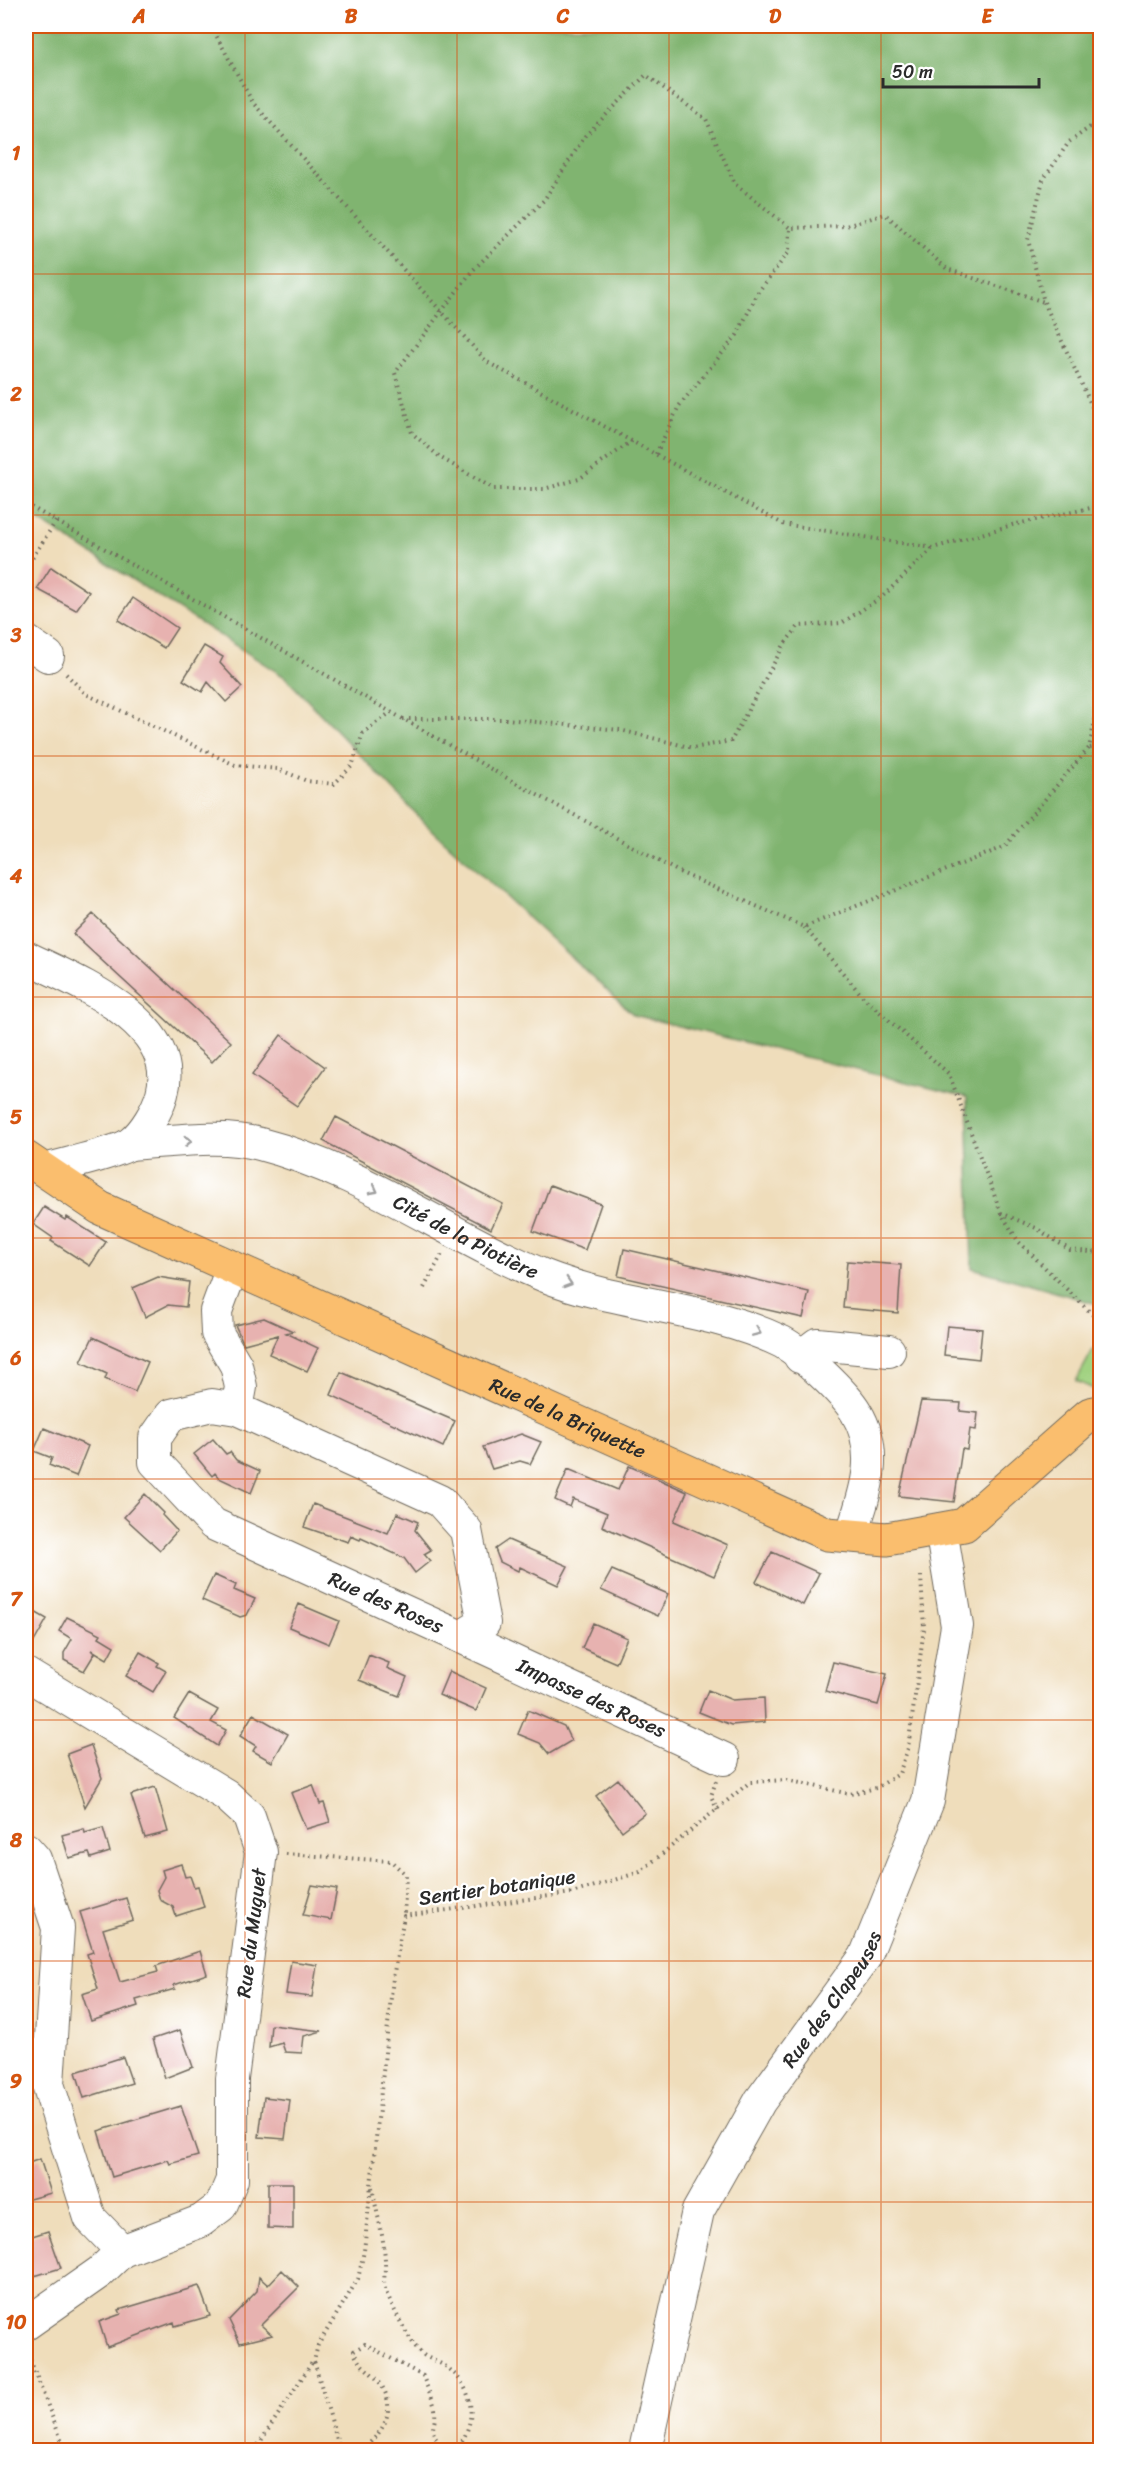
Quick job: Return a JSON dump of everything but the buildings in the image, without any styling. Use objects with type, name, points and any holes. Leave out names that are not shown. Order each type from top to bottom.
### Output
[{"type":"main road","name":"Rue de la Briquette","points":[[34,1164],[100,1208],[827,1534],[887,1539],[964,1525],[1090,1413],[1101,1412]]},
{"type":"street","points":[[26,957],[114,1002],[141,1026],[163,1060],[164,1086],[158,1110],[130,1144]]},
{"type":"street","name":"Cité de la Piotière","points":[[34,1164],[130,1144],[208,1140],[256,1143],[306,1156],[345,1174],[454,1232],[548,1276],[584,1288],[748,1328],[784,1344],[836,1387],[856,1412],[870,1444],[869,1481],[851,1536]]},
{"type":"street","points":[[232,1268],[216,1311],[217,1333],[236,1365],[241,1387],[237,1409]]},
{"type":"street","points":[[800,1356],[817,1344],[889,1351]]},
{"type":"street","name":"Rue des Roses","points":[[212,1406],[237,1409],[440,1501],[466,1530],[484,1623],[461,1636],[213,1524],[155,1462],[155,1438],[171,1414],[212,1406]]},
{"type":"street","name":"Rue des Clapeuses","points":[[645,2451],[698,2211],[760,2101],[865,1957],[928,1801],[957,1626],[929,1531]]},
{"type":"street","name":"Impasse des Roses","points":[[461,1636],[724,1759]]},
{"type":"street","name":"Rue du Muguet","points":[[26,1674],[226,1795],[249,1816],[261,1852],[232,2079],[232,2180],[221,2206],[201,2221],[122,2251]]},
{"type":"street","points":[[26,1849],[35,1858],[58,1928],[48,2084],[90,2218],[122,2251],[100,2272],[26,2324]]},
{"type":"path","points":[[211,26],[253,103],[487,362],[783,524],[933,548],[1012,525],[1101,506]]},
{"type":"path","points":[[632,441],[579,479],[544,489],[494,489],[441,459],[412,433],[395,373],[472,271],[544,200],[585,136],[646,75],[706,119],[735,184],[790,228],[846,226],[885,214],[947,269],[1044,302]]},
{"type":"path","points":[[1101,120],[1069,142],[1043,180],[1028,240],[1044,302],[1101,424]]},
{"type":"path","points":[[656,454],[679,406],[737,335],[758,291],[789,252],[790,228]]},
{"type":"path","points":[[26,504],[402,719],[679,872],[804,927],[864,998],[949,1074],[1001,1213],[1018,1241],[1101,1322]]},
{"type":"path","points":[[26,568],[56,521]]},
{"type":"path","points":[[402,719],[506,719],[620,730],[693,748],[731,741],[785,643],[799,626],[842,623],[884,596],[933,548]]},
{"type":"path","points":[[37,649],[86,694],[129,717],[177,736],[235,765],[278,769],[307,781],[334,784],[352,766],[363,733],[391,712]]},
{"type":"path","points":[[804,927],[1004,847],[1089,748],[1101,698]]},
{"type":"path","points":[[1089,748],[1101,746]]},
{"type":"path","points":[[1001,1213],[1036,1228],[1070,1250],[1101,1253]]},
{"type":"path","points":[[424,1288],[454,1232]]},
{"type":"path","name":"Sentier botanique","points":[[255,2451],[314,2361],[318,2345],[358,2280],[364,2252],[393,1978],[404,1916],[572,1893],[640,1872],[750,1782],[787,1780],[850,1794],[876,1788],[898,1774],[908,1748],[924,1628],[929,1531]]},
{"type":"path","points":[[261,1852],[391,1861],[406,1875],[404,1916]]},
{"type":"path","points":[[361,2451],[378,2438],[389,2413],[382,2386],[357,2360],[354,2351],[365,2344],[423,2376],[435,2410],[432,2426],[436,2440],[444,2449],[457,2450],[465,2438],[472,2404],[468,2390],[449,2369],[421,2352],[387,2296],[382,2281],[385,2262],[371,2182]]},
{"type":"path","points":[[26,2349],[65,2451]]},
{"type":"path","points":[[314,2361],[340,2451]]},
{"type":"green space","points":[[26,26],[92,26],[104,29],[107,26],[1100,26],[1100,1305],[972,1268],[967,1097],[634,1015],[426,824],[285,677],[26,512]]},
{"type":"green space","points":[[1093,1350],[1100,1352],[1098,1391],[1076,1381]]}]
